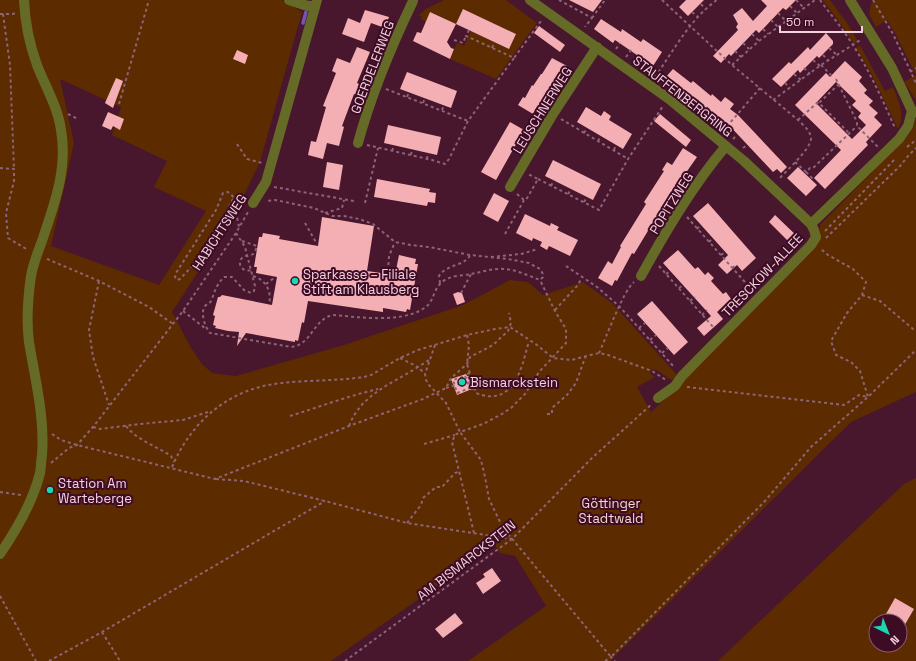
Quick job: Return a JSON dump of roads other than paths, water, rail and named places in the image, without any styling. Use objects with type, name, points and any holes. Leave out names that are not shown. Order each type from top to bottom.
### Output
[{"type":"street","points":[[289,0],[304,6],[316,4]]},
{"type":"street","name":"GOERDELERWEG","points":[[358,143],[365,118],[410,0]]},
{"type":"street","name":"STAUFFENBERGRING","points":[[530,0],[649,85],[744,160],[771,188],[811,224]]},
{"type":"street","points":[[855,1],[914,111]]},
{"type":"street","points":[[0,554],[14,533],[32,497],[40,472],[43,427],[28,325],[28,300],[31,274],[58,192],[62,173],[63,150],[61,129],[55,107],[29,40],[26,23],[25,2]]},
{"type":"street","name":"HABICHTSWEG","points":[[253,203],[264,186],[316,4]]},
{"type":"street","name":"LEUSCHNERWEG","points":[[510,187],[553,114],[597,47]]},
{"type":"street","name":"TRESCKOW-ALLEE","points":[[658,398],[675,386],[682,376],[758,298],[816,242],[814,230],[811,224],[899,139],[908,126],[914,111]]},
{"type":"street","name":"POPITZWEG","points":[[641,276],[710,165],[726,146]]},
{"type":"waterway","points":[[303,23],[306,12]]},
{"type":"place","name":"Sparkasse – Filiale Stift am Klausberg","points":[[295,281]]},
{"type":"place","name":"Bismarckstein","points":[[462,382]]},
{"type":"place","name":"Station Am Warteberge","points":[[50,490]]},
{"type":"park label","name":"Göttinger Stadtwald","points":[[611,510]]}]
